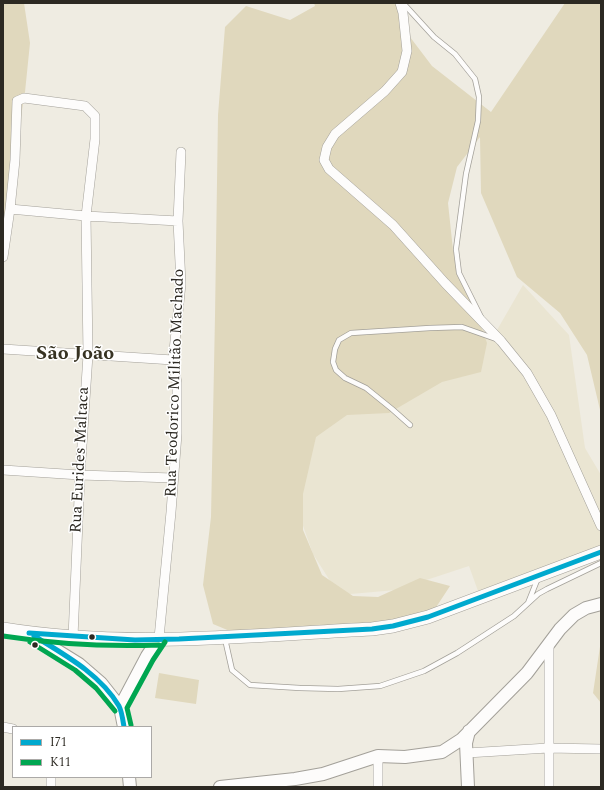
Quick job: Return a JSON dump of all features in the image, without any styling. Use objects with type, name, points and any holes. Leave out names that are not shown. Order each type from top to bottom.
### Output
[{"type":"main road","points":[[3,629],[73,637],[135,640],[372,629],[394,626],[428,617],[539,574],[601,552]]},
{"type":"street","points":[[402,3],[407,51],[402,72],[385,91],[335,134],[327,147],[324,160],[329,169],[394,225],[445,283],[485,323],[527,373],[551,415],[601,526]]},
{"type":"street","name":"Rua Eurides Maltaca","points":[[10,210],[15,160],[18,100],[24,98],[80,104],[89,108],[95,116],[95,139],[86,216],[88,355],[80,475],[73,637]]},
{"type":"street","name":"Rua Teodorico Militão Machado","points":[[159,638],[171,512],[176,434],[177,390],[173,360],[181,284],[178,221],[181,152]]},
{"type":"street","points":[[3,257],[10,210],[178,221]]},
{"type":"street","points":[[3,349],[173,360]]},
{"type":"street","points":[[3,470],[80,475],[173,478]]},
{"type":"street","points":[[220,787],[295,783],[378,756],[405,757],[442,752],[455,745],[527,673],[560,629],[574,615],[586,608],[601,604]]},
{"type":"street","points":[[29,633],[79,664],[101,683],[120,707],[124,726]]},
{"type":"street","points":[[120,707],[147,656],[159,638]]},
{"type":"street","points":[[549,645],[549,787]]},
{"type":"street","points":[[468,787],[468,753],[466,743],[472,728]]},
{"type":"street","points":[[455,745],[462,745],[466,748],[468,753]]},
{"type":"street","points":[[468,753],[548,748],[601,748]]},
{"type":"street","points":[[378,756],[378,787]]},
{"type":"lane","points":[[402,3],[434,37],[455,54],[475,79],[479,97],[478,121],[466,174],[456,249],[459,273],[485,323]]},
{"type":"lane","points":[[410,426],[392,408],[366,388],[345,378],[336,370],[333,362],[335,349],[339,340],[351,333],[397,329],[462,327],[501,341]]},
{"type":"lane","points":[[224,636],[232,670],[250,685],[338,689],[380,686],[424,671],[457,653],[514,616],[528,605],[538,594],[601,563]]},
{"type":"lane","points":[[528,605],[539,574]]},
{"type":"shaded area","points":[[3,3],[24,3],[30,43],[25,92],[3,227]]},
{"type":"shaded area","points":[[314,3],[396,3],[410,37],[432,66],[491,112],[565,3],[601,3],[601,414],[587,355],[560,313],[517,277],[481,193],[480,137],[457,167],[448,203],[453,250],[487,343],[481,372],[442,382],[389,413],[347,415],[316,437],[303,494],[303,530],[322,575],[353,596],[378,597],[420,578],[450,586],[431,615],[391,625],[237,634],[213,624],[203,585],[211,517],[218,115],[225,27],[246,6],[290,20],[315,6]]},
{"type":"shaded area","points":[[404,243],[493,337],[523,285],[569,335],[585,448],[601,475],[601,546],[478,591],[469,566],[396,590],[339,595],[313,554],[295,503],[305,430]]},
{"type":"shaded area","points":[[601,640],[601,703],[593,693]]},
{"type":"shaded area","points":[[159,673],[199,680],[196,704],[155,698]]},
{"type":"transit line","name":"I71","points":[[29,633],[135,640],[372,629],[393,626],[428,617],[601,552]]},
{"type":"transit line","name":"K11","points":[[3,636],[81,644],[120,646],[159,645]]},
{"type":"transit line","name":"I71","points":[[34,636],[81,666],[102,684],[119,706],[124,726]]},
{"type":"transit line","name":"K11","points":[[30,642],[75,670],[96,688],[115,711]]},
{"type":"transit line","name":"K11","points":[[131,725],[127,708],[153,660],[165,642]]},
{"type":"district","name":"São João","points":[[75,355]]}]
